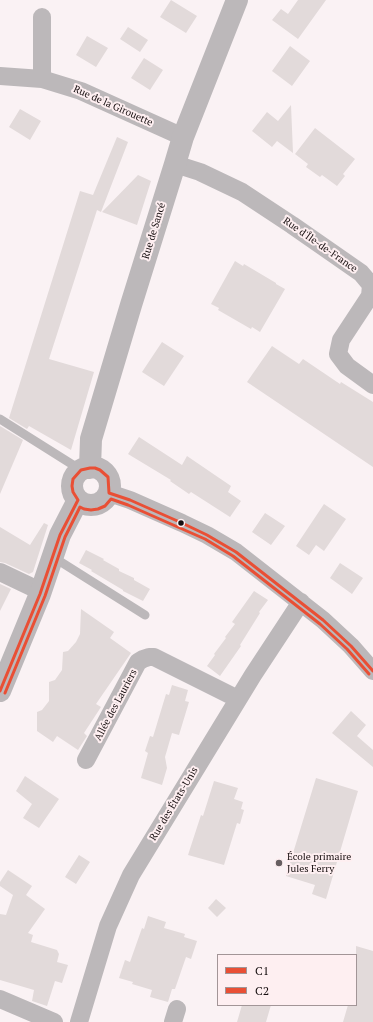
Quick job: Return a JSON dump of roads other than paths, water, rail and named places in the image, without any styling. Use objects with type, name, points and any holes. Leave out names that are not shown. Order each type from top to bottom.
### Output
[{"type":"street","name":"Rue de Sancé","points":[[86,469],[91,440],[130,305],[175,164],[182,137],[237,0]]},
{"type":"street","points":[[42,17],[42,79]]},
{"type":"street","name":"Rue de la Girouette","points":[[0,76],[42,79],[82,91],[182,137]]},
{"type":"street","name":"Rue d'Île-de-France","points":[[175,164],[200,172],[242,192],[361,273],[371,285],[370,296],[341,340],[338,354],[347,366],[373,385]]},
{"type":"street","points":[[95,468],[100,470],[108,477],[110,482],[109,493],[102,502],[91,505],[85,504],[78,500],[73,492],[73,479],[76,474],[86,469],[95,468]]},
{"type":"street","points":[[109,493],[130,500],[177,521],[207,535],[236,552],[323,620],[351,646],[373,671]]},
{"type":"street","points":[[0,691],[40,594],[60,535],[78,500]]},
{"type":"street","points":[[0,572],[40,591]]},
{"type":"street","name":"Rue des États-Unis","points":[[79,1022],[108,926],[131,875],[238,699],[301,602]]},
{"type":"street","name":"Allée des Lauriers","points":[[86,760],[138,662],[154,657],[238,699]]},
{"type":"street","points":[[0,998],[54,1022]]},
{"type":"lane","points":[[0,419],[86,469]]},
{"type":"lane","points":[[53,557],[145,615]]},
{"type":"place","name":"École primaire Jules Ferry","points":[[279,863]]}]
